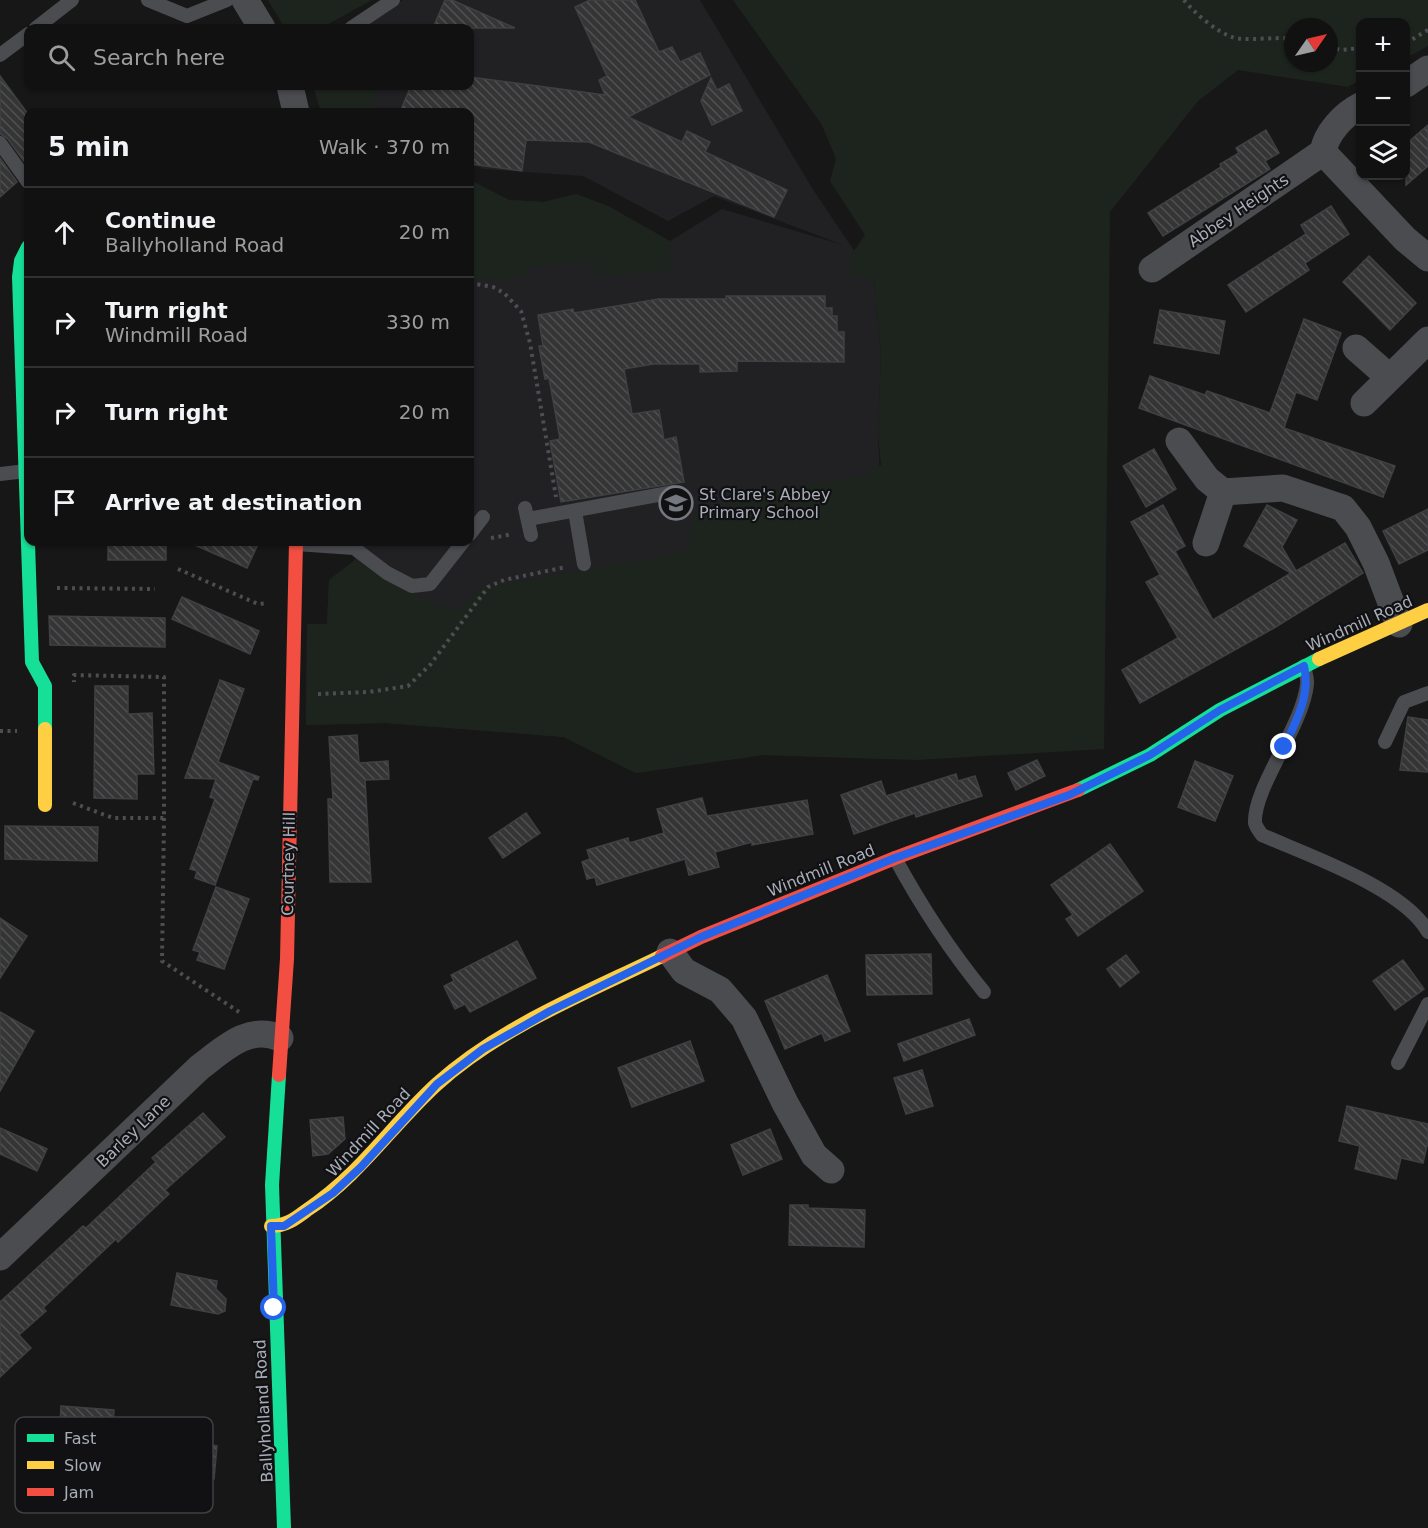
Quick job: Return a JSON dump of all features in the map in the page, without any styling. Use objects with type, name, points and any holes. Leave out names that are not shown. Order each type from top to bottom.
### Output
[{"type":"street","points":[[245,0],[260,24]]},
{"type":"street","points":[[1410,81],[1428,69]]},
{"type":"street","points":[[291,90],[295,108]]},
{"type":"street","name":"Abbey Heights","points":[[1152,269],[1323,152],[1328,137],[1349,111],[1356,108]]},
{"type":"street","points":[[1323,152],[1405,239],[1428,258]]},
{"type":"street","points":[[24,255],[19,277],[24,416]]},
{"type":"street","points":[[1364,403],[1428,340]]},
{"type":"street","points":[[1356,348],[1389,377]]},
{"type":"street","points":[[1179,441],[1207,479],[1223,492],[1283,488],[1343,508],[1358,527],[1376,563],[1399,624]]},
{"type":"street","points":[[1206,543],[1223,492]]},
{"type":"street","points":[[28,546],[32,662],[45,686],[45,805]]},
{"type":"street","name":"Courtney Hill","points":[[272,1185],[287,959],[296,546]]},
{"type":"street","name":"Windmill Road","points":[[271,1226],[284,1226],[333,1193],[361,1167],[437,1084],[483,1049],[580,995],[670,952],[895,858],[1069,795],[1150,755],[1220,710],[1304,666],[1428,610]]},
{"type":"street","points":[[670,952],[684,971],[720,990],[744,1018],[785,1103],[814,1155],[831,1170]]},
{"type":"street","name":"Barley Lane","points":[[4,1248],[200,1067],[231,1043],[254,1034],[267,1032],[280,1038]]},
{"type":"street","name":"Ballyholland Road","points":[[272,1185],[271,1226],[284,1528]]},
{"type":"lane","points":[[41,24],[72,0]]},
{"type":"lane","points":[[148,0],[187,16],[227,0]]},
{"type":"lane","points":[[357,24],[393,0]]},
{"type":"lane","points":[[0,55],[24,37]]},
{"type":"lane","points":[[0,143],[24,176]]},
{"type":"lane","points":[[0,474],[24,471]]},
{"type":"lane","points":[[526,534],[527,514],[575,511],[674,492]]},
{"type":"lane","points":[[575,511],[578,565]]},
{"type":"lane","points":[[474,529],[483,517]]},
{"type":"lane","points":[[331,546],[354,548],[387,573],[412,586],[430,584],[461,546]]},
{"type":"lane","points":[[1304,666],[1308,682],[1299,713],[1266,785],[1257,809],[1255,825],[1262,835],[1392,896],[1412,912],[1428,932]]},
{"type":"lane","points":[[1385,742],[1404,702],[1428,693]]},
{"type":"lane","points":[[895,858],[924,912],[950,951],[984,992]]},
{"type":"lane","points":[[1398,1063],[1428,1004]]},
{"type":"path","points":[[1184,0],[1192,11],[1233,38],[1284,38]]},
{"type":"path","points":[[1410,41],[1428,30]]},
{"type":"path","points":[[1338,49],[1356,48]]},
{"type":"path","points":[[474,284],[493,287],[504,293],[521,311],[530,343],[556,501]]},
{"type":"path","points":[[484,543],[489,538],[526,534]]},
{"type":"path","points":[[291,696],[369,692],[408,686],[430,665],[488,587],[504,580],[578,565]]},
{"type":"path","points":[[178,570],[258,604],[275,603]]},
{"type":"path","points":[[55,588],[155,589]]},
{"type":"path","points":[[74,687],[74,675],[164,676],[162,961],[247,1017]]},
{"type":"path","points":[[0,731],[17,731]]},
{"type":"path","points":[[72,791],[72,803]]},
{"type":"path","points":[[45,805],[72,803],[113,818],[164,818]]},
{"type":"shaded area","points":[[268,0],[372,0],[328,24],[283,24]]},
{"type":"shaded area","name":"St Clare's Abbey Primary School","points":[[403,0],[700,0],[812,188],[874,280],[881,355],[878,434],[893,759],[763,755],[636,773],[564,737],[386,723],[306,725],[307,624],[327,624],[329,580],[355,560],[355,546],[474,546],[474,182],[509,200],[544,202],[576,194],[608,206],[670,241],[722,209],[843,245],[714,196],[668,221],[583,176],[483,169],[474,164],[474,108],[360,108],[330,90],[474,90],[474,24],[352,24]]},
{"type":"shaded area","points":[[733,0],[1428,0],[1428,46],[1410,56],[1410,18],[1356,18],[1356,82],[1348,87],[1238,70],[1198,101],[1110,212],[1104,749],[916,760],[763,755],[636,773],[564,737],[386,723],[306,725],[307,624],[327,624],[329,580],[355,560],[422,598],[458,612],[476,589],[686,552],[695,511],[725,511],[724,496],[855,478],[881,465],[878,434],[881,355],[874,281],[851,275],[849,258],[865,235],[830,181],[836,159],[822,125]]},
{"type":"shaded area","points":[[314,90],[374,90],[376,108],[320,108]]},
{"type":"shaded area","points":[[474,182],[509,200],[544,202],[576,194],[608,206],[670,241],[672,270],[596,277],[595,268],[590,268],[587,260],[528,268],[527,276],[505,280],[474,278]]},
{"type":"building","points":[[445,0],[452,0],[515,28],[474,28],[474,24],[435,24]]},
{"type":"building","points":[[590,0],[635,0],[659,52],[672,47],[680,62],[700,53],[710,75],[628,117],[682,142],[687,131],[710,142],[705,152],[787,190],[774,217],[589,142],[526,140],[522,171],[474,164],[474,108],[402,108],[409,90],[474,90],[474,78],[605,95],[599,80],[607,76],[575,7]]},
{"type":"building","points":[[0,76],[24,109],[24,161],[7,138],[0,134]]},
{"type":"building","points":[[711,78],[717,90],[729,84],[742,111],[712,125],[701,101]]},
{"type":"building","points":[[1428,125],[1428,166],[1406,185],[1406,180],[1410,180],[1410,141]]},
{"type":"building","points":[[1266,130],[1279,153],[1265,161],[1270,169],[1163,236],[1148,213],[1221,167],[1220,164],[1239,153],[1236,148]]},
{"type":"building","points":[[0,158],[17,182],[0,197]]},
{"type":"building","points":[[1331,206],[1349,234],[1305,263],[1309,270],[1246,312],[1228,285],[1306,234],[1301,225]]},
{"type":"building","points":[[1369,256],[1416,303],[1390,330],[1343,282]]},
{"type":"building","points":[[726,296],[825,296],[825,308],[832,308],[832,316],[837,316],[837,332],[844,332],[844,362],[737,361],[737,371],[700,372],[700,364],[653,364],[624,369],[632,414],[659,410],[664,440],[676,437],[684,482],[561,502],[550,441],[560,439],[549,378],[545,379],[539,346],[543,346],[538,315],[573,309],[574,313],[659,299],[726,299]]},
{"type":"building","points":[[1160,310],[1225,321],[1219,354],[1154,343]]},
{"type":"building","points":[[1304,319],[1341,333],[1317,400],[1296,392],[1284,428],[1395,466],[1383,497],[1139,408],[1150,376],[1205,395],[1207,391],[1270,413]]},
{"type":"building","points":[[1154,449],[1176,489],[1146,507],[1123,466]]},
{"type":"building","points":[[1163,505],[1185,546],[1175,551],[1213,620],[1291,573],[1244,546],[1267,505],[1297,520],[1282,547],[1296,571],[1345,543],[1363,573],[1274,628],[1140,703],[1122,670],[1178,638],[1146,582],[1160,575],[1131,522]]},
{"type":"building","points":[[1428,509],[1428,550],[1399,564],[1383,531]]},
{"type":"building","points":[[108,546],[166,546],[166,560],[108,560]]},
{"type":"building","points":[[197,546],[257,546],[247,568]]},
{"type":"building","points":[[182,597],[259,631],[250,654],[172,619]]},
{"type":"building","points":[[49,616],[165,618],[165,647],[50,645]]},
{"type":"building","points":[[220,680],[244,689],[218,762],[259,777],[258,780],[253,779],[215,885],[195,878],[197,871],[190,869],[215,799],[210,797],[216,779],[185,778]]},
{"type":"building","points":[[95,686],[128,686],[128,714],[152,713],[154,774],[137,774],[137,799],[94,798]]},
{"type":"building","points":[[1408,717],[1428,720],[1428,772],[1400,770]]},
{"type":"building","points":[[357,735],[359,763],[388,761],[389,779],[365,780],[371,882],[330,882],[328,799],[333,799],[329,737]]},
{"type":"building","points":[[1037,760],[1045,776],[1016,790],[1008,773]]},
{"type":"building","points":[[1195,761],[1233,776],[1215,821],[1178,807]]},
{"type":"building","points":[[956,774],[958,781],[975,776],[982,796],[916,817],[915,813],[854,834],[841,795],[881,781],[886,796]]},
{"type":"building","points":[[702,798],[707,816],[807,800],[813,834],[752,845],[752,842],[715,852],[719,867],[689,875],[685,859],[597,885],[595,877],[587,879],[582,862],[590,859],[587,850],[628,838],[629,843],[664,833],[657,809]]},
{"type":"building","points":[[526,813],[540,833],[503,858],[489,838]]},
{"type":"building","points":[[5,826],[98,827],[97,861],[5,859]]},
{"type":"building","points":[[1110,844],[1143,891],[1078,936],[1066,919],[1073,915],[1051,885]]},
{"type":"building","points":[[216,887],[249,899],[224,969],[197,960],[200,952],[193,950]]},
{"type":"building","points":[[0,918],[27,936],[0,978]]},
{"type":"building","points":[[517,941],[536,978],[470,1012],[465,1004],[455,1009],[444,986],[454,981],[451,975]]},
{"type":"building","points":[[931,954],[932,994],[867,995],[866,955]]},
{"type":"building","points":[[1126,955],[1139,972],[1120,987],[1107,969]]},
{"type":"building","points":[[1403,960],[1424,989],[1395,1010],[1373,981]]},
{"type":"building","points":[[827,975],[850,1031],[825,1041],[822,1033],[785,1049],[765,1001]]},
{"type":"building","points":[[0,1012],[34,1031],[0,1091]]},
{"type":"building","points":[[969,1019],[975,1035],[904,1061],[898,1044]]},
{"type":"building","points":[[690,1041],[704,1081],[632,1107],[618,1068]]},
{"type":"building","points":[[922,1070],[933,1106],[906,1114],[894,1078]]},
{"type":"building","points":[[1347,1106],[1428,1124],[1428,1141],[1423,1163],[1401,1158],[1396,1179],[1355,1169],[1360,1146],[1339,1141]]},
{"type":"building","points":[[203,1113],[225,1137],[165,1190],[169,1194],[118,1242],[116,1239],[43,1308],[46,1311],[19,1335],[31,1348],[0,1377],[0,1302],[83,1226],[86,1228],[156,1162],[152,1158]]},
{"type":"building","points":[[343,1117],[345,1139],[328,1154],[313,1156],[310,1120]]},
{"type":"building","points":[[0,1128],[47,1149],[37,1171],[0,1154]]},
{"type":"building","points":[[770,1129],[782,1159],[743,1175],[731,1145]]},
{"type":"building","points":[[790,1205],[865,1210],[864,1247],[789,1245]]},
{"type":"building","points":[[177,1273],[217,1281],[216,1289],[226,1299],[225,1311],[218,1314],[171,1305]]},
{"type":"building","points":[[61,1406],[114,1410],[113,1417],[60,1417]]},
{"type":"building","points":[[213,1446],[217,1446],[213,1479]]},
{"type":"traffic: fast","points":[[24,255],[19,277],[24,425]]},
{"type":"traffic: fast","points":[[28,546],[32,662],[45,686],[45,729]]},
{"type":"traffic: fast","points":[[1078,790],[1150,755],[1220,710],[1319,659]]},
{"type":"traffic: fast","points":[[279,1075],[272,1185],[284,1528]]},
{"type":"traffic: slow","points":[[1319,659],[1428,610]]},
{"type":"traffic: slow","points":[[45,729],[45,805]]},
{"type":"traffic: slow","points":[[271,1226],[290,1221],[326,1196],[359,1166],[437,1084],[488,1045],[545,1012],[662,956]]},
{"type":"traffic: jam","points":[[279,1075],[287,959],[296,546]]},
{"type":"traffic: jam","points":[[662,956],[701,937],[895,858],[1078,790]]},
{"type":"place","name":"St Clare's Abbey Primary School","points":[[676,503]]},
{"type":"route","points":[[274,1308],[271,1226],[284,1226],[333,1193],[361,1167],[437,1084],[483,1049],[550,1011],[620,976],[653,963],[701,937],[895,858],[1069,795],[1150,755],[1220,710],[1304,666],[1308,682],[1299,713],[1284,747]]}]
